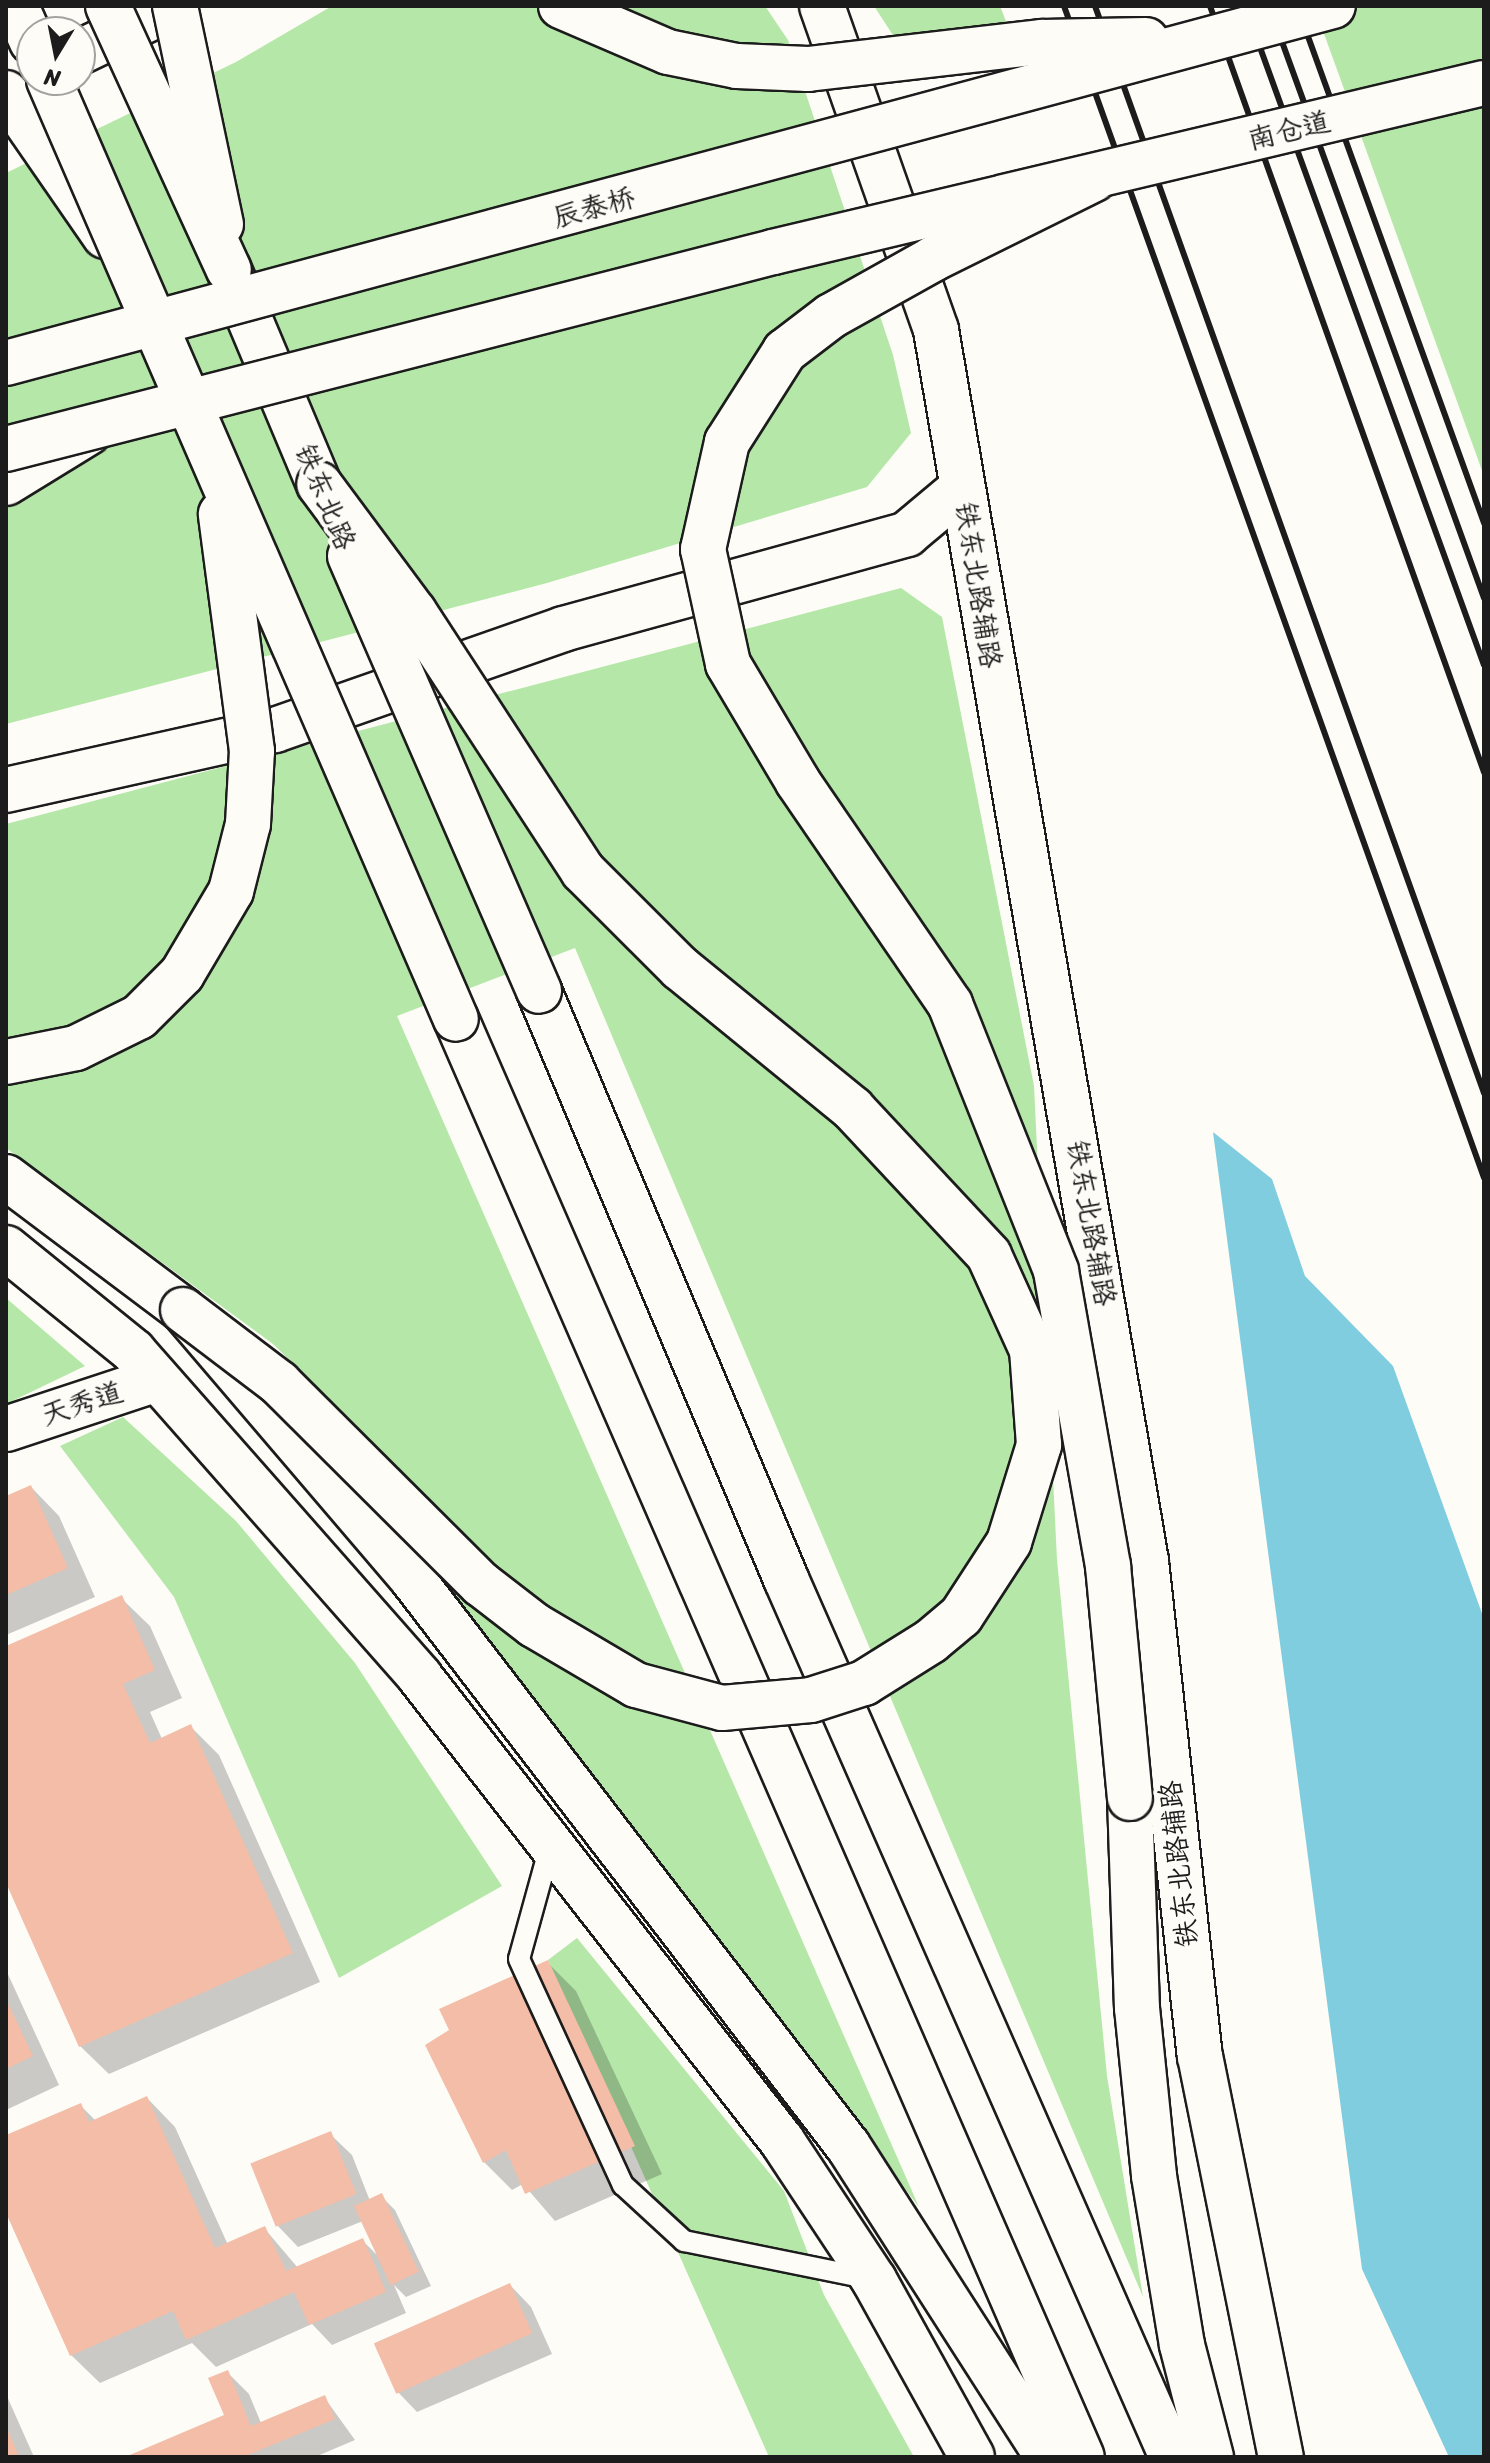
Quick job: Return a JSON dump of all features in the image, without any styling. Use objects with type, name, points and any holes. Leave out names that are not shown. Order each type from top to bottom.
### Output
[{"type":"main road","name":"铁东北路","points":[[108,6],[229,270],[539,991],[786,1579],[1172,2457]]},
{"type":"main road","points":[[96,44],[175,6],[229,270]]},
{"type":"main road","points":[[561,6],[668,52],[737,66],[893,63],[1120,37],[1180,43],[1333,6]]},
{"type":"main road","name":"铁东北路辅路","points":[[822,6],[936,330],[1030,905],[1095,1231],[1146,1561],[1200,2056],[1281,2457]]},
{"type":"main road","name":"辰泰桥","points":[[6,363],[983,105],[1180,43]]},
{"type":"main road","name":"南仓道","points":[[1094,179],[1484,83]]},
{"type":"main road","points":[[6,91],[132,276]]},
{"type":"main road","points":[[56,96],[1082,2457]]},
{"type":"main road","points":[[6,449],[787,249],[1094,179]]},
{"type":"main road","points":[[1094,179],[907,273],[785,351],[727,442],[703,549],[728,664],[798,782],[950,1004],[1056,1271],[1108,1566],[1130,1798],[1137,2008],[1154,2176],[1182,2345],[1211,2457]]},
{"type":"main road","points":[[6,350],[104,338]]},
{"type":"main road","points":[[6,483],[100,425]]},
{"type":"main road","points":[[6,1062],[76,1048],[139,1017],[182,974],[231,891],[248,824],[252,751],[214,465]]},
{"type":"main road","points":[[6,1177],[279,1383],[481,1584],[534,1625],[636,1685],[722,1708],[774,1708],[864,1683],[941,1633],[961,1616],[1009,1542],[1039,1445],[1032,1350],[989,1255],[853,1109],[680,968],[583,871],[414,612],[319,484]]},
{"type":"main road","points":[[6,790],[275,730],[563,629],[907,534],[962,488]]},
{"type":"main road","points":[[6,1248],[157,1379],[420,1677],[782,2141],[874,2280],[972,2457]]},
{"type":"main road","points":[[183,1310],[411,1577],[848,2146],[1048,2457]]},
{"type":"main road","name":"天秀道","points":[[6,1429],[157,1379]]},
{"type":"lane","points":[[551,1843],[519,1959],[623,2185],[684,2241],[874,2280]]},
{"type":"green space","points":[[332,6],[765,6],[788,40],[893,355],[911,433],[867,487],[547,583],[6,724],[6,173],[236,62]]},
{"type":"green space","points":[[874,6],[1000,6],[1007,24],[900,46]]},
{"type":"green space","points":[[1314,6],[1484,6],[1484,476]]},
{"type":"green space","points":[[901,588],[942,617],[1034,1086],[1057,1560],[1107,2076],[1143,2297],[575,948],[397,1016],[919,2207],[476,1629],[357,1426],[273,1344],[6,1148],[6,824]]},
{"type":"green space","points":[[6,1298],[85,1366],[6,1404]]},
{"type":"green space","points":[[123,1417],[236,1521],[355,1663],[502,1886],[339,1978],[174,1597],[60,1446]]},
{"type":"green space","points":[[577,1938],[784,2191],[824,2295],[914,2457],[769,2457],[548,1960]]},
{"type":"water","points":[[1213,1132],[1272,1179],[1305,1276],[1393,1366],[1484,1619],[1484,2457],[1449,2457],[1362,2269]]},
{"type":"building","points":[[31,1485],[68,1568],[6,1595],[6,1496]]},
{"type":"building","points":[[122,1595],[155,1670],[123,1684],[150,1743],[191,1724],[293,1953],[79,2047],[6,1883],[6,1646]]},
{"type":"building","points":[[548,1960],[635,2146],[525,2194],[506,2150],[483,2163],[425,2045],[449,2030],[439,2009]]},
{"type":"building","points":[[6,1999],[33,2056],[6,2069]]},
{"type":"building","points":[[147,2096],[215,2248],[265,2226],[286,2271],[363,2238],[386,2292],[309,2325],[294,2292],[186,2340],[173,2311],[70,2356],[6,2213],[6,2135],[81,2103],[89,2122]]},
{"type":"building","points":[[331,2131],[356,2194],[276,2227],[250,2164]]},
{"type":"building","points":[[382,2193],[419,2272],[391,2285],[354,2206]]},
{"type":"building","points":[[510,2283],[532,2333],[396,2394],[374,2344]]},
{"type":"building","points":[[228,2370],[251,2426],[325,2395],[335,2419],[243,2457],[125,2457],[224,2415],[208,2378]]},
{"type":"building","points":[[6,2426],[18,2454],[13,2457],[6,2457]]},
{"type":"railway","points":[[1064,6],[1484,1178]]},
{"type":"railway","points":[[1095,6],[1484,1093]]},
{"type":"railway","points":[[1210,6],[1484,772]]},
{"type":"railway","points":[[1245,6],[1484,665]]},
{"type":"railway","points":[[1269,6],[1484,598]]},
{"type":"railway","points":[[1297,6],[1484,523]]}]
